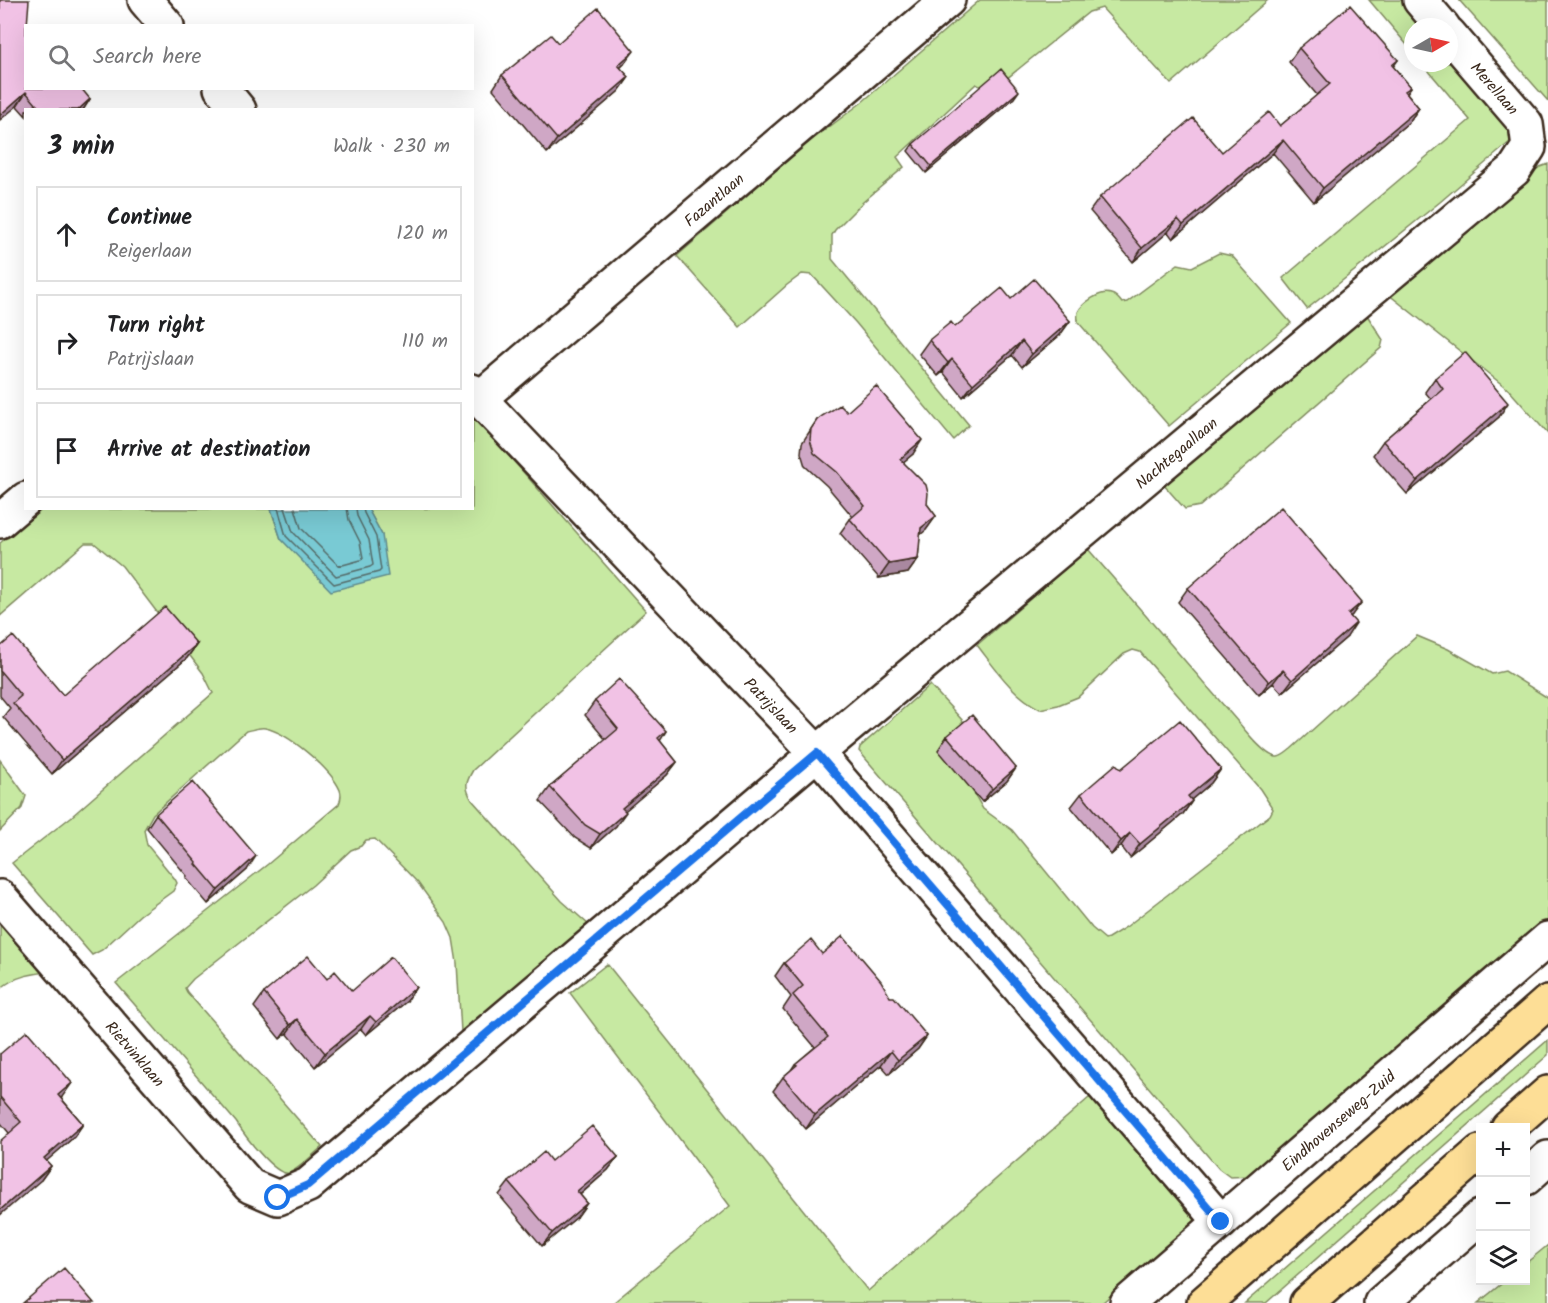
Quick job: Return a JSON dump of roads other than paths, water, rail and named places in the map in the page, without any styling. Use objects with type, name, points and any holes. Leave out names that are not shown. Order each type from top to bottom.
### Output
[{"type":"main road","points":[[1204,1303],[1548,1002]]},
{"type":"main road","points":[[1514,1123],[1548,1093]]},
{"type":"main road","points":[[1307,1303],[1476,1155]]},
{"type":"street","points":[[145,0],[165,24]]},
{"type":"street","name":"Fazantlaan","points":[[476,395],[948,0]]},
{"type":"street","points":[[1420,0],[1435,18]]},
{"type":"street","name":"Merellaan","points":[[1458,45],[1526,124],[1529,147]]},
{"type":"street","points":[[223,90],[237,108]]},
{"type":"street","name":"Nachtegaallaan","points":[[278,1198],[308,1185],[817,753],[1514,170],[1529,147]]},
{"type":"street","name":"Patrijslaan","points":[[476,395],[817,753],[1221,1222]]},
{"type":"street","points":[[0,521],[24,501]]},
{"type":"street","name":"Rietvinklaan","points":[[0,897],[250,1186],[278,1198]]},
{"type":"street","name":"Eindhovenseweg-Zuid","points":[[1127,1303],[1548,939]]},
{"type":"street","points":[[1527,1177],[1548,1158]]},
{"type":"street","points":[[1381,1303],[1476,1220]]},
{"type":"water","points":[[271,510],[369,510],[382,535],[388,576],[331,591],[281,539]]}]
